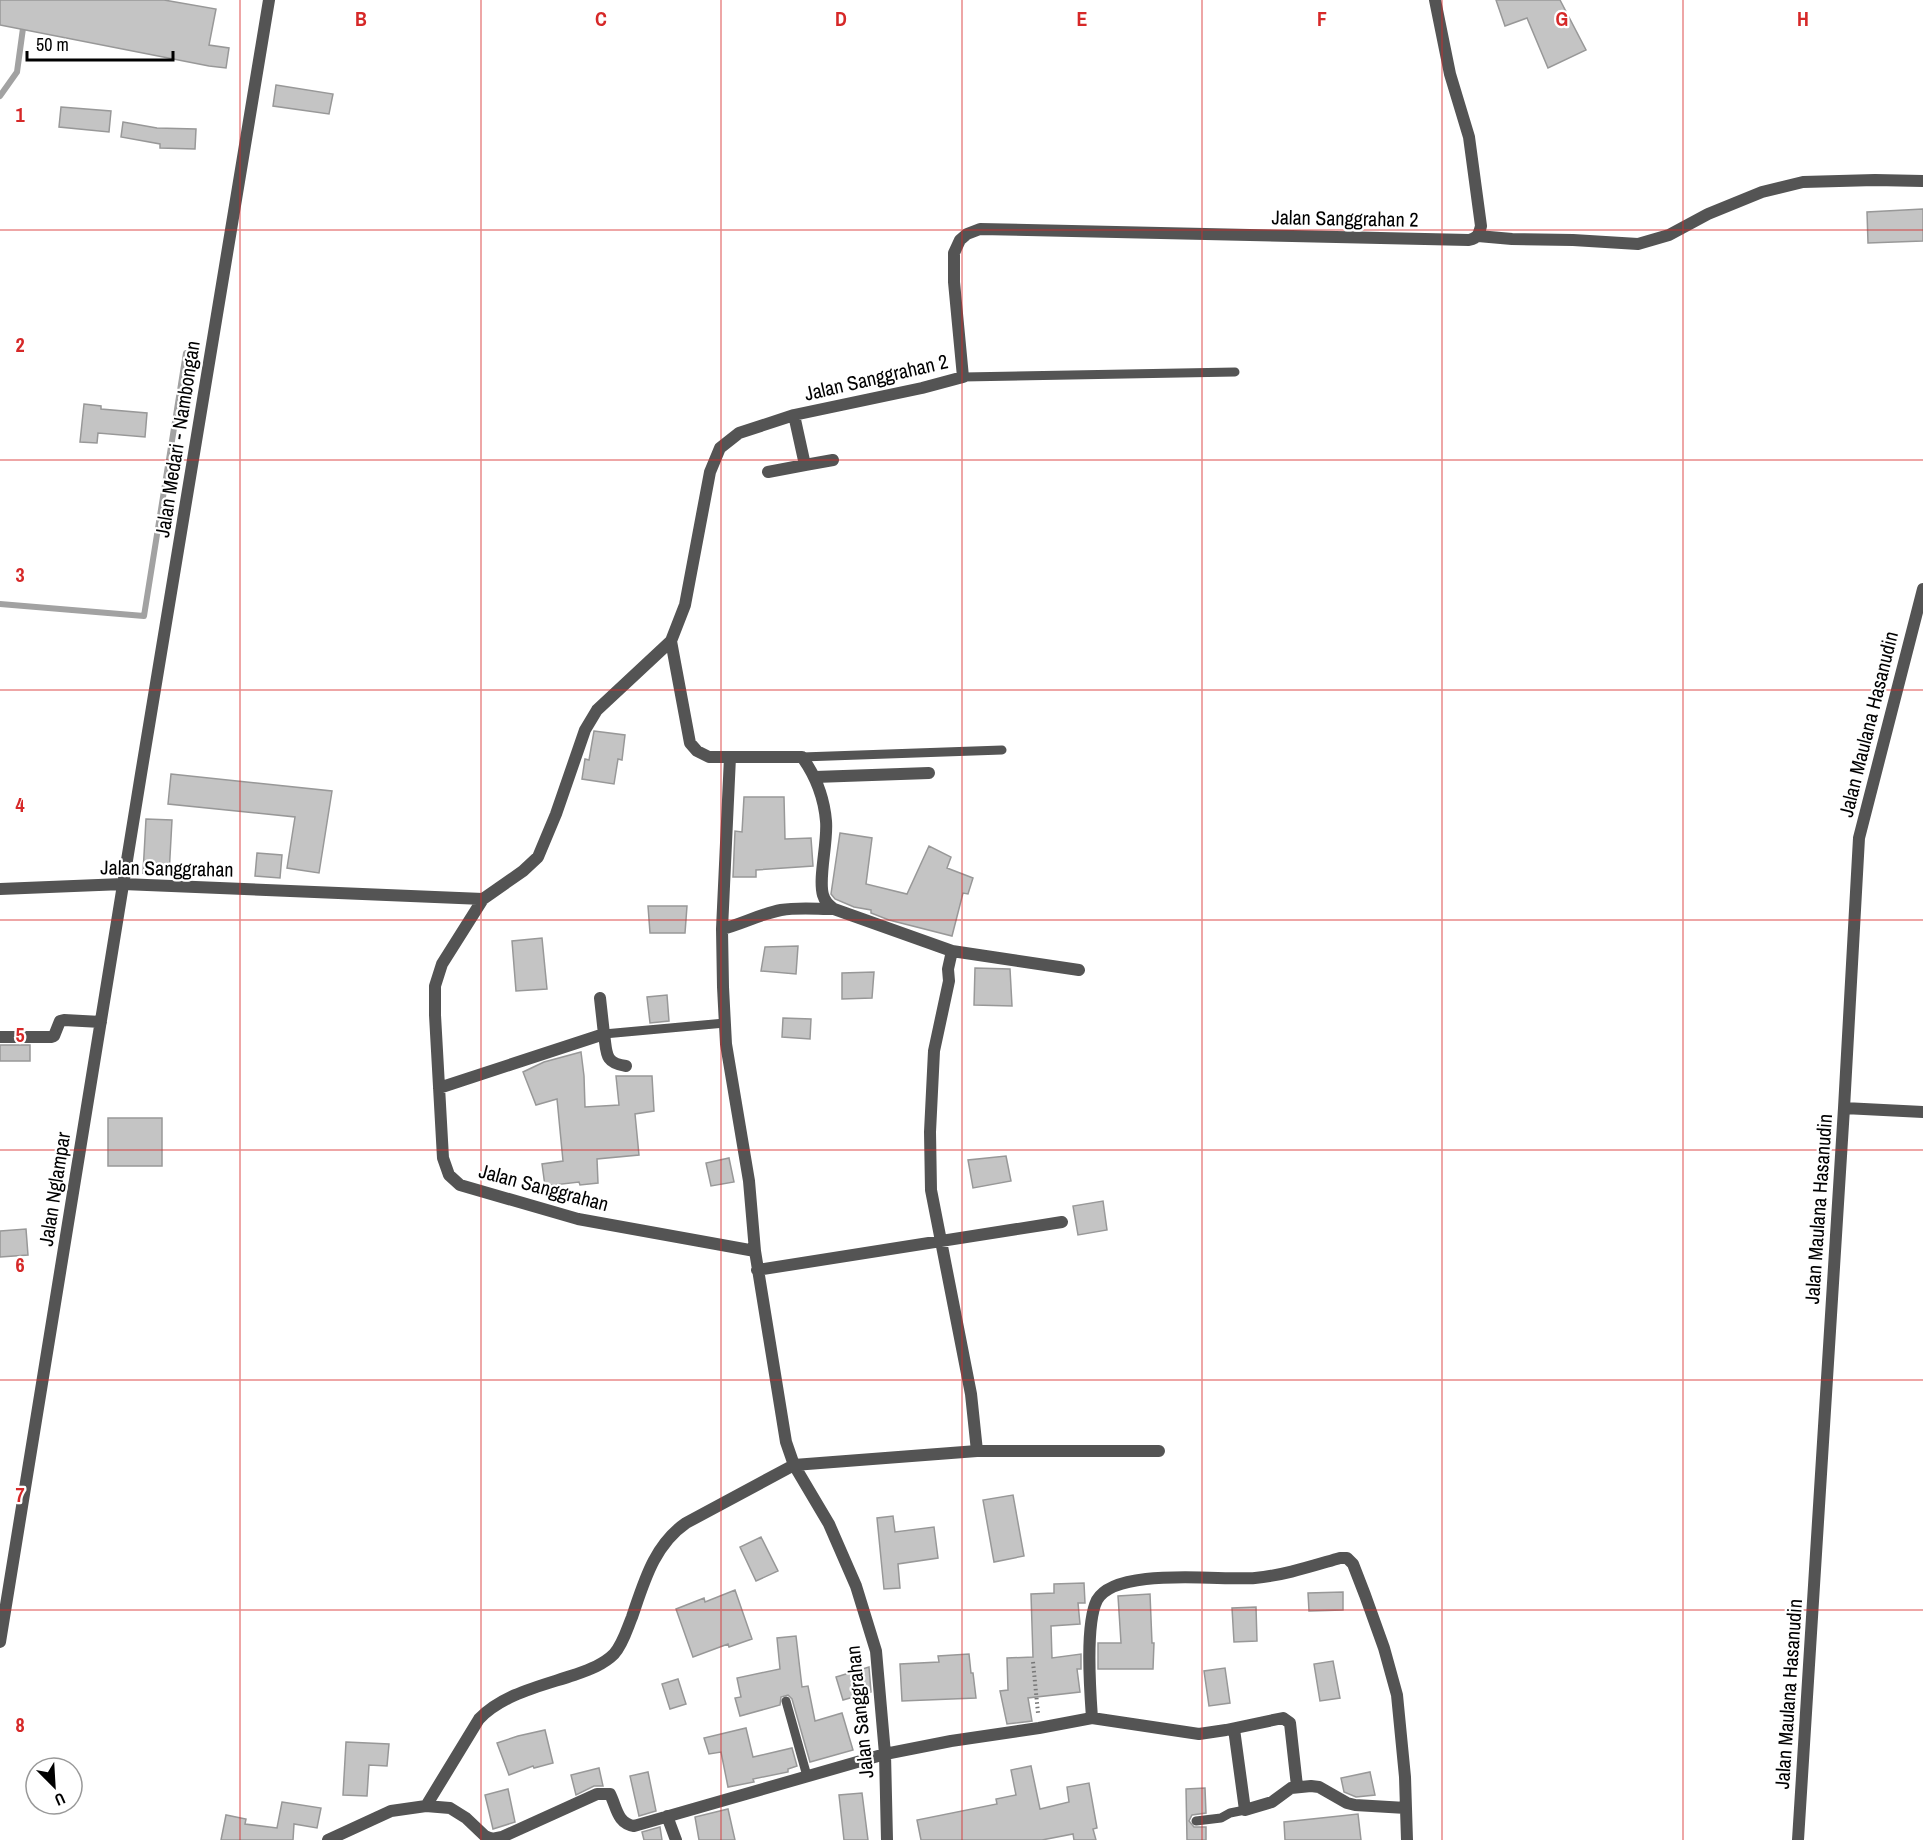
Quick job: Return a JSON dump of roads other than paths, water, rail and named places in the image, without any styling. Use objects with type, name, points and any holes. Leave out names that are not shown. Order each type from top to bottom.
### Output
[{"type":"street","name":"Jalan Medari - Nambongan","points":[[123,884],[269,0]]},
{"type":"street","points":[[1435,0],[1450,74],[1469,137],[1481,226],[1478,236]]},
{"type":"street","name":"Jalan Sanggrahan 2","points":[[483,899],[523,871],[538,857],[556,814],[585,730],[597,710],[671,641],[685,605],[710,472],[720,448],[739,433],[794,415],[963,377],[954,282],[954,253],[960,240],[967,234],[980,229],[1469,240],[1478,236],[1638,244],[1669,234],[1707,214],[1762,192],[1803,182],[1923,181]]},
{"type":"street","points":[[794,415],[805,465]]},
{"type":"street","points":[[768,472],[833,460]]},
{"type":"street","name":"Jalan Maulana Hasanudin","points":[[1798,1840],[1859,838],[1923,589]]},
{"type":"street","points":[[671,641],[690,743],[697,751],[709,757],[802,757],[815,777],[826,820],[827,840],[821,887],[827,904],[834,909],[952,951],[1079,970]]},
{"type":"street","points":[[730,757],[722,929],[726,1044],[749,1181],[755,1251]]},
{"type":"street","points":[[815,777],[929,773]]},
{"type":"street","name":"Jalan Sanggrahan","points":[[0,889],[123,884],[483,899],[442,964],[435,986],[443,1158],[449,1174],[460,1185],[578,1220],[755,1251],[786,1442],[794,1465],[829,1524],[856,1586],[876,1651],[885,1754],[887,1840]]},
{"type":"street","name":"Jalan Nglampar","points":[[0,1642],[123,884]]},
{"type":"street","points":[[722,929],[780,910],[834,909]]},
{"type":"street","points":[[952,951],[948,969],[949,981],[934,1051],[930,1132],[931,1190],[970,1394],[977,1450]]},
{"type":"street","points":[[600,998],[607,1056],[615,1065],[626,1066]]},
{"type":"street","points":[[0,1037],[51,1037],[54,1036],[60,1021],[100,1022]]},
{"type":"street","points":[[439,1088],[604,1034]]},
{"type":"street","points":[[1844,1108],[1923,1112]]},
{"type":"street","points":[[757,1270],[1062,1222]]},
{"type":"street","points":[[426,1806],[478,1719],[487,1710],[508,1697],[588,1670],[604,1662],[614,1653],[628,1629],[648,1571],[676,1530],[794,1465],[977,1450],[1159,1451]]},
{"type":"street","points":[[1092,1718],[1090,1628],[1098,1599],[1112,1587],[1143,1579],[1253,1578],[1290,1573],[1347,1558],[1353,1564],[1365,1595],[1384,1648],[1397,1695],[1405,1777],[1407,1840]]},
{"type":"street","points":[[328,1840],[343,1837],[391,1811],[426,1806],[450,1808],[466,1818],[485,1836],[492,1839],[502,1838],[597,1794],[610,1794],[621,1820],[634,1826],[885,1754],[951,1740],[1092,1718],[1199,1734],[1283,1718],[1290,1723],[1297,1786]]},
{"type":"street","points":[[1234,1729],[1245,1810],[1272,1802],[1297,1786],[1319,1787],[1355,1805],[1406,1808]]},
{"type":"street","points":[[667,1816],[676,1840]]},
{"type":"lane","points":[[963,377],[1235,372]]},
{"type":"lane","points":[[802,757],[1002,750]]},
{"type":"lane","points":[[604,1034],[725,1023]]},
{"type":"lane","points":[[786,1701],[807,1776]]},
{"type":"lane","points":[[1196,1821],[1221,1818],[1245,1810]]},
{"type":"waterway","points":[[0,96],[17,72],[24,21]]},
{"type":"waterway","points":[[0,604],[144,616],[186,353]]}]
